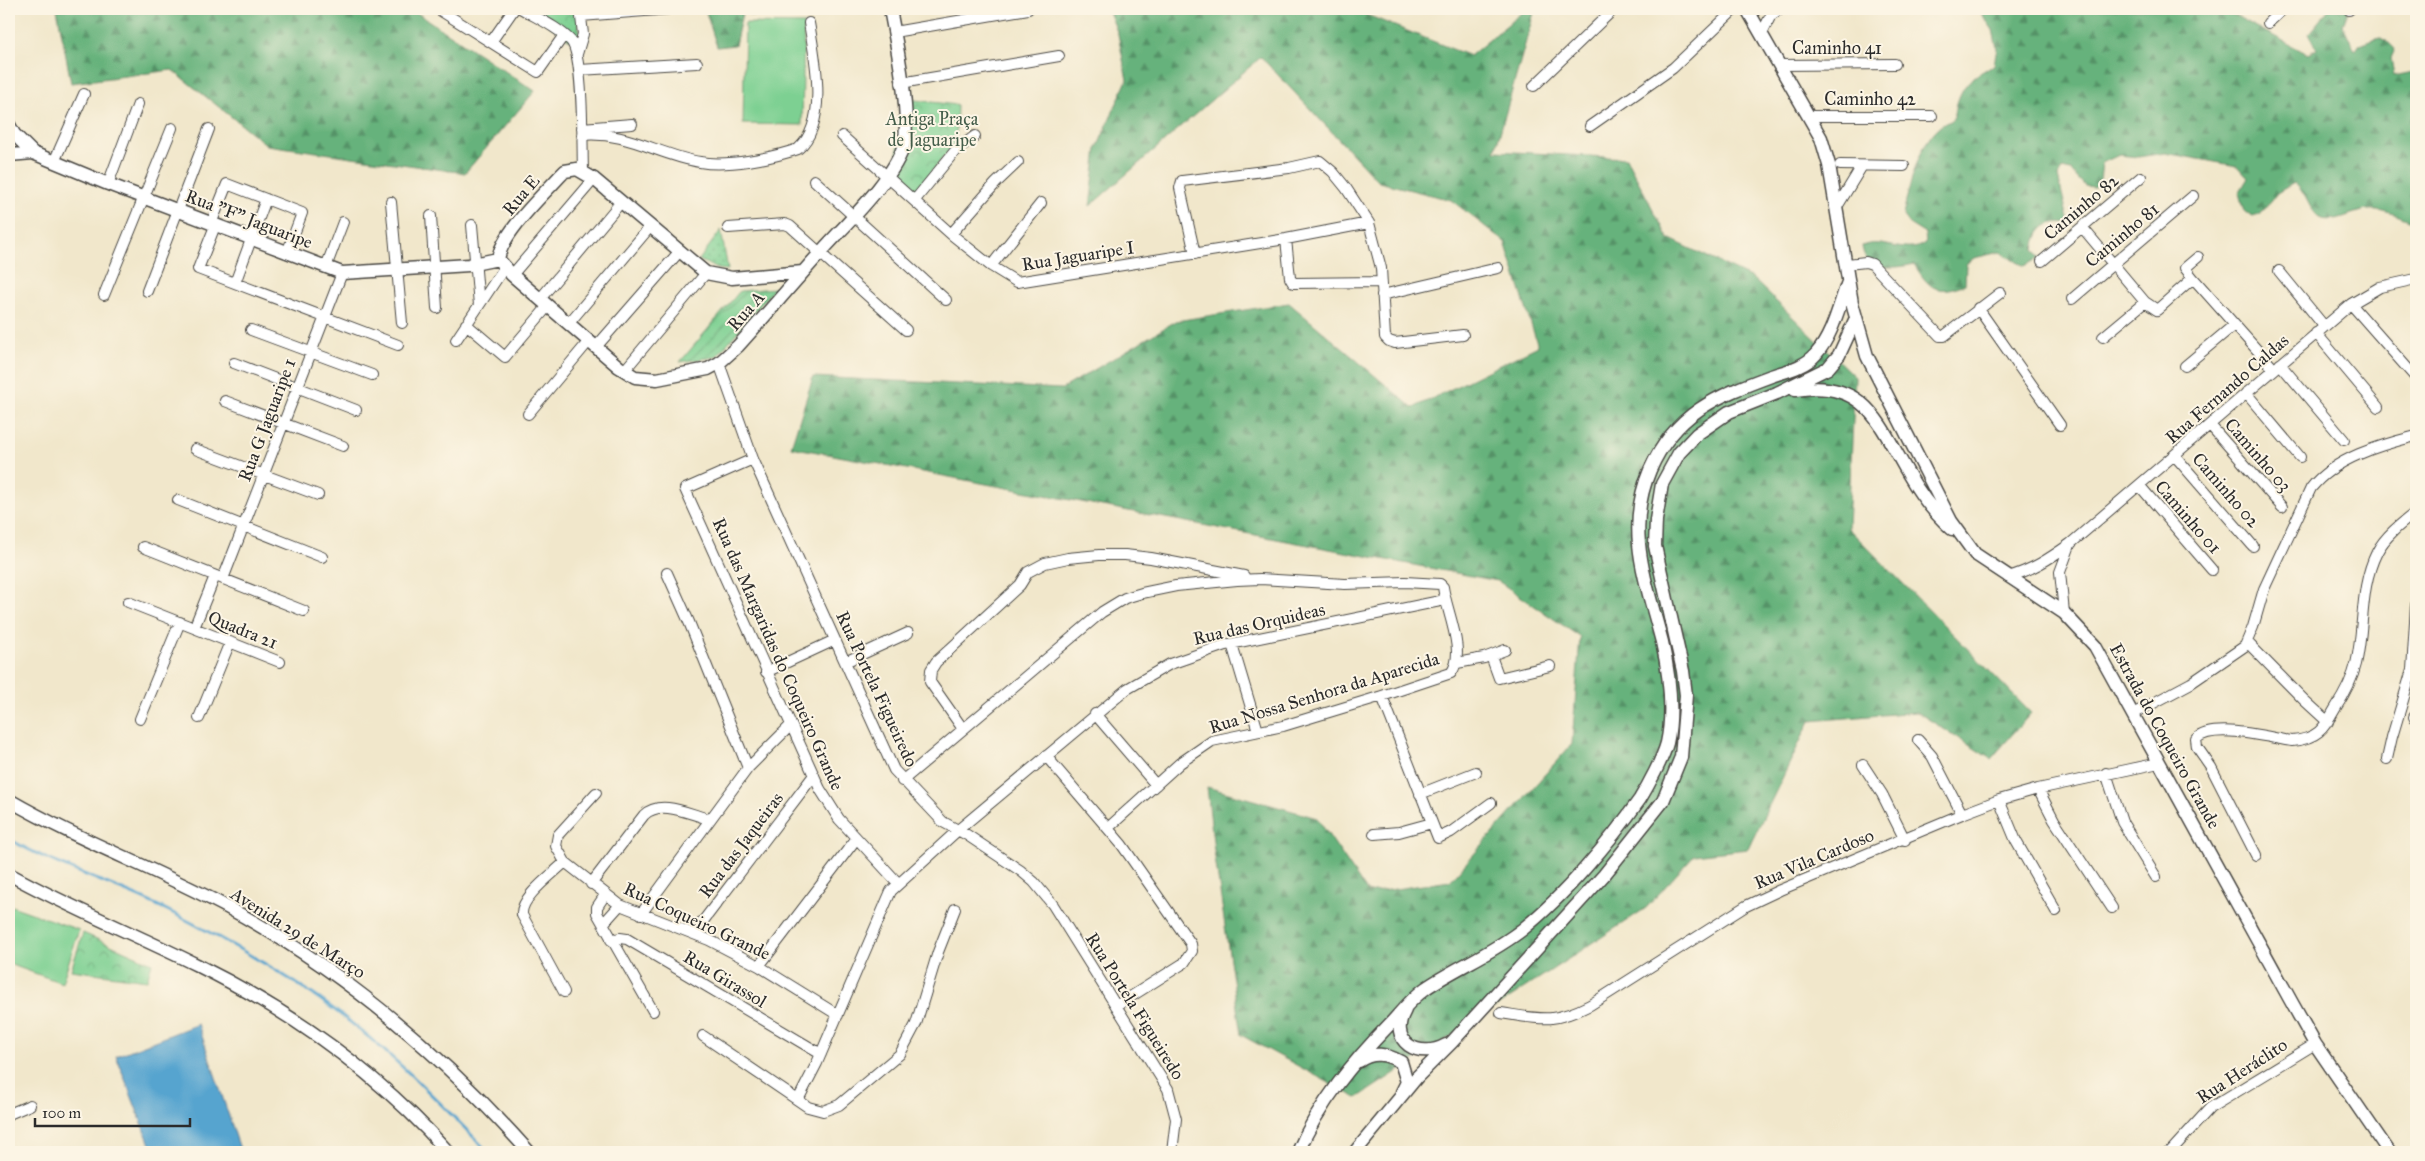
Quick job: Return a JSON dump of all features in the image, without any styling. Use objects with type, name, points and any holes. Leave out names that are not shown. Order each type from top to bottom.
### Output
[{"type":"main road","points":[[803,272],[887,176],[895,165],[904,143],[905,118],[902,83],[890,9]]},
{"type":"main road","name":"Estrada do Coqueiro Grande","points":[[1747,9],[1809,116],[1827,157],[1856,318],[1867,356],[1961,538],[1975,554],[2064,613],[2095,646],[2315,1044],[2389,1152]]},
{"type":"main road","name":"Rua \"F\" Jaguaripe","points":[[9,128],[33,153],[144,199],[342,273],[398,271],[475,264],[505,267]]},
{"type":"main road","points":[[9,155],[33,153]]},
{"type":"main road","name":"Rua E","points":[[505,267],[499,253],[508,238],[560,176],[571,169],[583,171]]},
{"type":"main road","name":"Rua A","points":[[583,171],[706,273],[732,278],[803,272]]},
{"type":"main road","name":"Rua A","points":[[505,267],[624,371],[635,377],[657,379],[708,369],[719,363],[738,346],[803,272]]},
{"type":"main road","points":[[1298,1152],[1308,1129],[1352,1066],[1416,996],[1522,930],[1560,895],[1611,836],[1641,796],[1666,745],[1670,716],[1669,683],[1662,642],[1639,557],[1639,524],[1642,498],[1650,471],[1662,449],[1684,421],[1704,405],[1729,392],[1804,364],[1816,355],[1828,336],[1849,279]]},
{"type":"main road","points":[[1355,1152],[1417,1078],[1604,875],[1663,801],[1681,757],[1686,695],[1683,671],[1655,546],[1656,520],[1662,484],[1679,453],[1696,434],[1729,412],[1777,393],[1828,368],[1839,355],[1856,318]]},
{"type":"main road","points":[[1777,393],[1813,387],[1832,388],[1844,393],[1869,409],[1884,428],[1930,509],[1961,538]]},
{"type":"main road","name":"Avenida 29 de Março","points":[[9,800],[58,827],[221,904],[300,950],[393,1018],[461,1081],[529,1152]]},
{"type":"main road","points":[[9,874],[198,965],[295,1021],[326,1041],[390,1092],[448,1152]]},
{"type":"main road","points":[[1416,996],[1400,1021],[1400,1034],[1403,1041],[1421,1051],[1435,1052],[1452,1042]]},
{"type":"main road","points":[[1352,1066],[1365,1056],[1377,1053],[1390,1056],[1400,1062],[1407,1082],[1396,1103]]},
{"type":"street","points":[[491,42],[514,9]]},
{"type":"street","points":[[522,9],[538,13],[570,41],[577,54]]},
{"type":"street","points":[[583,171],[577,54],[582,34],[581,12],[670,9]]},
{"type":"street","points":[[894,32],[1028,9]]},
{"type":"street","points":[[1534,86],[1614,9]]},
{"type":"street","points":[[1590,126],[1673,68],[1736,9]]},
{"type":"street","points":[[1762,33],[1771,15],[1780,9]]},
{"type":"street","points":[[2268,23],[2284,9]]},
{"type":"street","points":[[443,10],[538,72],[564,35]]},
{"type":"street","points":[[582,131],[616,135],[701,162],[719,163],[774,156],[798,149],[805,143],[813,128],[817,88],[817,65],[809,23]]},
{"type":"street","points":[[902,83],[1059,56]]},
{"type":"street","points":[[578,70],[697,64]]},
{"type":"street","name":"Caminho 41","points":[[1780,65],[1895,64]]},
{"type":"street","points":[[54,162],[84,94]]},
{"type":"street","points":[[108,184],[138,104]]},
{"type":"street","name":"Caminho 42","points":[[1809,116],[1932,116]]},
{"type":"street","points":[[582,131],[632,124]]},
{"type":"street","points":[[104,295],[172,128]]},
{"type":"street","points":[[147,291],[209,130]]},
{"type":"street","name":"Rua Jaguaripe I","points":[[842,136],[951,234],[991,266],[1017,282],[1286,239],[1369,223]]},
{"type":"street","points":[[915,200],[955,151],[975,136]]},
{"type":"street","points":[[1195,254],[1180,188],[1182,181],[1289,168],[1320,161],[1333,172],[1346,188],[1369,223],[1381,268],[1384,332],[1389,341],[1396,343],[1463,335]]},
{"type":"street","points":[[951,234],[996,183],[1018,162]]},
{"type":"street","points":[[1840,165],[1904,166]]},
{"type":"street","points":[[1837,207],[1862,166]]},
{"type":"street","name":"Caminho 82","points":[[2042,261],[2141,177]]},
{"type":"street","points":[[456,340],[505,267],[594,179]]},
{"type":"street","points":[[814,180],[946,300]]},
{"type":"street","points":[[287,253],[302,213],[227,184],[198,269],[398,345]]},
{"type":"street","name":"Caminho 81","points":[[2072,299],[2193,196]]},
{"type":"street","points":[[235,283],[266,199]]},
{"type":"street","points":[[391,202],[402,323]]},
{"type":"street","points":[[466,324],[505,358],[544,303],[621,202]]},
{"type":"street","points":[[991,266],[1041,204]]},
{"type":"street","points":[[431,216],[438,308]]},
{"type":"street","points":[[326,267],[343,222]]},
{"type":"street","points":[[728,228],[785,224],[790,226],[906,330]]},
{"type":"street","points":[[472,225],[478,305]]},
{"type":"street","points":[[569,324],[650,227]]},
{"type":"street","points":[[2082,227],[2145,302],[2157,310],[2193,278]]},
{"type":"street","points":[[1286,239],[1290,278],[1293,283],[1381,282]]},
{"type":"street","points":[[528,414],[679,252]]},
{"type":"street","points":[[2198,256],[2185,268],[2234,325],[2277,367],[2344,440]]},
{"type":"street","points":[[1847,264],[1866,262],[1872,264],[1940,336],[1944,336],[1978,308],[2000,293]]},
{"type":"street","points":[[1382,295],[1498,268]]},
{"type":"street","points":[[2279,270],[2320,330],[2378,407]]},
{"type":"street","name":"Rua G Jaguaripe 1","points":[[194,628],[244,526],[342,273]]},
{"type":"street","points":[[624,371],[706,273]]},
{"type":"street","name":"Rua Fernando Caldas","points":[[2008,577],[2028,571],[2044,563],[2070,544],[2351,304],[2380,287],[2416,279]]},
{"type":"street","points":[[2102,337],[2145,302]]},
{"type":"street","points":[[2351,304],[2416,378]]},
{"type":"street","points":[[1978,308],[2060,425]]},
{"type":"street","points":[[2185,366],[2234,325]]},
{"type":"street","points":[[251,330],[372,375]]},
{"type":"street","points":[[234,363],[356,410]]},
{"type":"street","name":"Rua Portela Figueiredo","points":[[719,363],[753,459],[894,770],[902,781],[942,822],[958,830],[1020,871],[1044,893],[1168,1089],[1176,1119],[1172,1152]]},
{"type":"street","points":[[2246,393],[2300,457]]},
{"type":"street","points":[[225,401],[342,446]]},
{"type":"street","name":"Caminho 03","points":[[2210,425],[2282,507]]},
{"type":"street","points":[[2133,714],[2191,683],[2240,651],[2248,642],[2264,589],[2310,488],[2318,478],[2360,454],[2416,436]]},
{"type":"street","points":[[195,449],[318,495]]},
{"type":"street","name":"Caminho 02","points":[[2175,456],[2253,546]]},
{"type":"street","name":"Rua das Margaridas do Coqueiro Grande","points":[[753,459],[685,490],[828,805],[856,839],[898,883]]},
{"type":"street","name":"Caminho 01","points":[[2139,485],[2212,570]]},
{"type":"street","points":[[178,500],[322,557]]},
{"type":"street","points":[[2256,855],[2210,767],[2197,747],[2196,739],[2208,732],[2221,731],[2292,741],[2304,740],[2324,729],[2351,681],[2356,664],[2362,606],[2377,550],[2389,535],[2416,512]]},
{"type":"street","name":"Rua Fernando Caldas","points":[[2064,613],[2060,572],[2070,544]]},
{"type":"street","points":[[143,548],[304,611]]},
{"type":"street","points":[[963,730],[930,682],[931,670],[936,662],[1020,585],[1028,572],[1034,568],[1068,558],[1125,555],[1260,578]]},
{"type":"street","points":[[2044,563],[2060,572]]},
{"type":"street","points":[[666,573],[689,622],[748,768]]},
{"type":"street","name":"Rua Nossa Senhora da Aparecida","points":[[902,781],[1112,605],[1142,593],[1176,586],[1260,578],[1345,584],[1406,582],[1424,585],[1440,584],[1443,587],[1454,628],[1457,663],[1451,673],[1382,696],[1258,731],[1212,741],[1180,763],[1108,828]]},
{"type":"street","name":"Rua das Orquideas","points":[[798,1100],[821,1054],[885,902],[898,883],[1127,688],[1155,671],[1202,652],[1232,644],[1445,600]]},
{"type":"street","name":"Quadra 21","points":[[128,602],[280,662]]},
{"type":"street","points":[[2387,759],[2412,670],[2416,605]]},
{"type":"street","points":[[140,719],[180,622]]},
{"type":"street","points":[[845,662],[908,633]]},
{"type":"street","points":[[766,672],[835,640]]},
{"type":"street","points":[[199,718],[230,642]]},
{"type":"street","points":[[2248,642],[2328,722]]},
{"type":"street","points":[[1232,644],[1258,731]]},
{"type":"street","points":[[1457,663],[1490,656],[1505,650]]},
{"type":"street","points":[[1490,656],[1499,678],[1550,666]]},
{"type":"street","points":[[1382,696],[1438,838],[1451,832],[1491,803]]},
{"type":"street","points":[[1095,714],[1156,785]]},
{"type":"street","points":[[641,914],[748,768],[791,725]]},
{"type":"street","points":[[1918,740],[1932,756],[1945,777],[1962,814]]},
{"type":"street","points":[[1046,756],[1108,828],[1183,931],[1192,951],[1184,963],[1116,1006]]},
{"type":"street","name":"Rua Vila Cardoso","points":[[1501,1013],[1550,1020],[1576,1012],[1746,906],[1999,800],[2106,773],[2160,763]]},
{"type":"street","points":[[1863,765],[1882,794],[1905,840]]},
{"type":"street","points":[[1420,794],[1476,772]]},
{"type":"street","points":[[2106,773],[2122,822],[2156,877]]},
{"type":"street","name":"Rua das Jaqueiras","points":[[694,934],[814,775]]},
{"type":"street","points":[[2038,789],[2054,820],[2112,908]]},
{"type":"street","points":[[564,992],[521,910],[528,897],[565,862],[556,846],[558,835],[596,793]]},
{"type":"street","points":[[1999,800],[2016,841],[2056,911]]},
{"type":"street","points":[[591,884],[644,815],[652,808],[666,807],[709,819]]},
{"type":"street","points":[[1374,834],[1399,832],[1432,823]]},
{"type":"street","points":[[759,966],[856,839]]},
{"type":"street","name":"Rua Coqueiro Grande","points":[[565,862],[620,905],[694,934],[759,966],[838,1015]]},
{"type":"street","points":[[606,895],[597,907],[597,913],[653,1011]]},
{"type":"street","points":[[603,924],[620,905]]},
{"type":"street","points":[[703,1036],[816,1110],[830,1109],[839,1105],[900,1054],[916,1024],[938,952],[955,909]]},
{"type":"street","name":"Rua Girassol","points":[[611,940],[626,939],[821,1054]]},
{"type":"street","name":"Rua Heráclito","points":[[2170,1152],[2210,1108],[2315,1044]]},
{"type":"street","points":[[9,1114],[30,1106]]},
{"type":"green space","points":[[57,9],[411,9],[535,91],[465,173],[267,145],[172,70],[71,83]]},
{"type":"green space","points":[[536,9],[577,9],[580,35],[577,45],[533,14]]},
{"type":"green space","points":[[705,9],[743,9],[735,45],[717,47]]},
{"type":"green space","points":[[749,9],[792,9],[792,17],[749,15]]},
{"type":"green space","points":[[1108,9],[1358,9],[1357,11],[1470,56],[1526,9],[1535,9],[1495,151],[1626,158],[1668,238],[1752,278],[1855,377],[1848,528],[2031,713],[1991,759],[1917,712],[1810,721],[1748,849],[1694,855],[1646,908],[1357,1098],[1241,1035],[1214,851],[1207,787],[1317,818],[1368,893],[1450,881],[1572,744],[1580,637],[1498,581],[791,447],[813,377],[1062,389],[1176,321],[1289,303],[1413,408],[1538,346],[1505,242],[1451,200],[1379,182],[1261,57],[1090,206],[1097,148],[1127,80],[1118,34]]},
{"type":"green space","points":[[1978,9],[2217,9],[2230,13],[2308,54],[2317,49],[2309,33],[2329,9],[2349,9],[2343,25],[2355,51],[2360,44],[2379,37],[2395,49],[2391,58],[2394,76],[2413,72],[2416,67],[2416,222],[2381,210],[2362,211],[2328,220],[2322,219],[2315,214],[2302,192],[2294,183],[2277,193],[2260,215],[2252,217],[2244,211],[2239,193],[2248,178],[2237,166],[2165,153],[2138,157],[2119,155],[2102,163],[2100,180],[2094,187],[2085,186],[2071,171],[2062,169],[2058,177],[2069,223],[2061,222],[2044,227],[2035,242],[2034,250],[2040,258],[2024,266],[2000,252],[1974,258],[1966,264],[1965,284],[1941,289],[1930,285],[1914,264],[1890,267],[1874,264],[1864,254],[1862,246],[1878,244],[1910,248],[1926,243],[1925,234],[1909,224],[1903,216],[1905,205],[1912,176],[1924,147],[1941,126],[1953,119],[1957,103],[1967,84],[1975,76],[1994,65],[1997,48],[1993,30]]},
{"type":"green space","points":[[745,23],[804,24],[802,125],[743,124]]},
{"type":"green space","name":"Antiga Praça de Jaguaripe","points":[[906,99],[957,105],[956,142],[917,190],[893,176]]},
{"type":"green space","points":[[721,230],[728,270],[718,269],[699,260]]},
{"type":"green space","points":[[775,288],[716,357],[680,362],[740,291]]},
{"type":"green space","points":[[9,905],[79,930],[62,983],[9,964]]},
{"type":"green space","points":[[83,933],[152,963],[147,980],[71,970]]},
{"type":"water","points":[[198,1024],[241,1152],[153,1152],[116,1056]]},
{"type":"waterway","points":[[9,839],[48,859],[167,910],[237,948],[305,989],[378,1045],[445,1108],[488,1152]]}]
